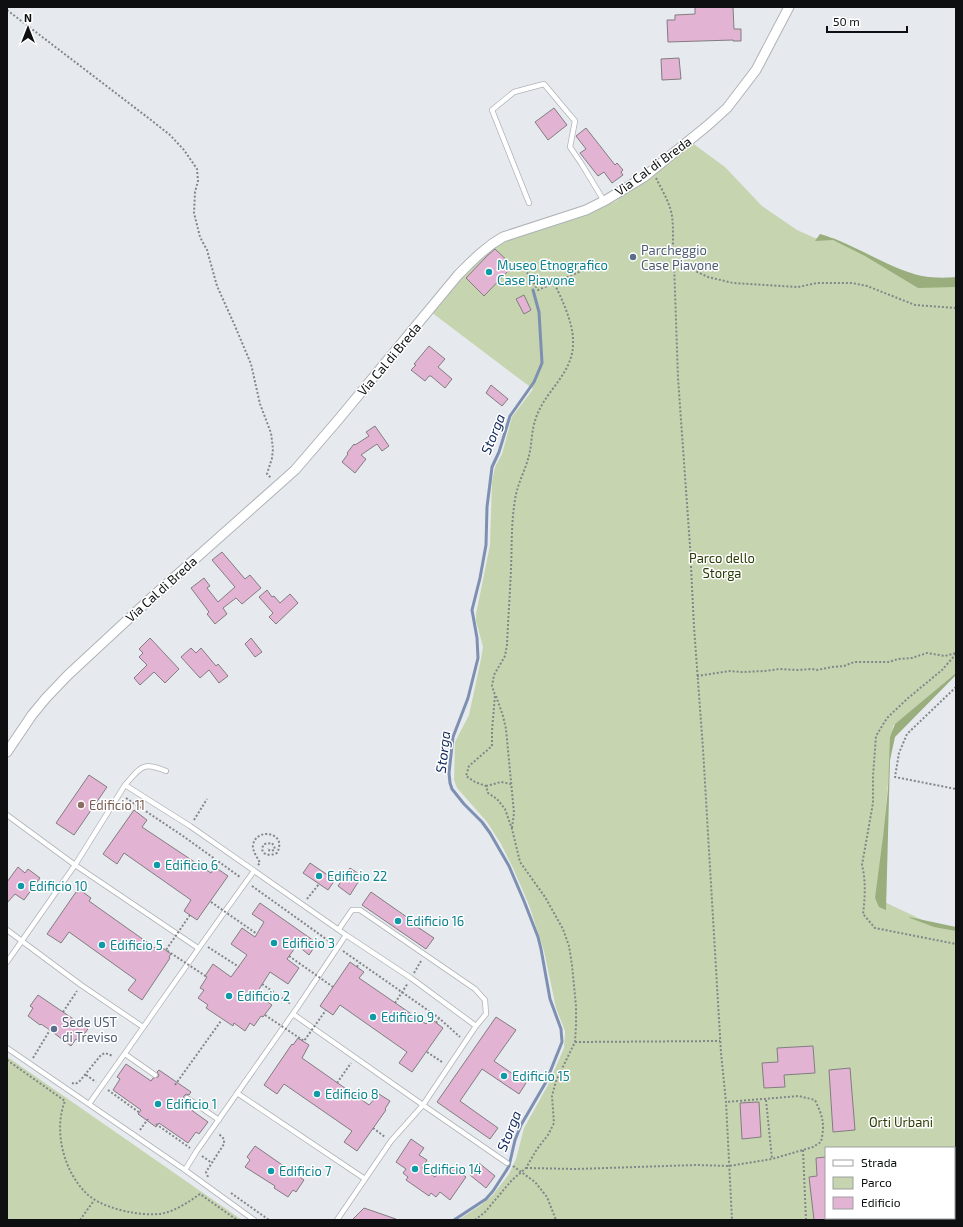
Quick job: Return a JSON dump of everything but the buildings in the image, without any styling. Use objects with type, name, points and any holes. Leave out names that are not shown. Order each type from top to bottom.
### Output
[{"type":"street","name":"Via Cal di Breda","points":[[7,752],[32,715],[68,674],[295,470],[458,275],[479,254],[491,244],[503,237],[586,210],[625,189],[652,170],[727,108],[756,70],[789,7]]},
{"type":"lane","points":[[529,203],[492,110],[514,92],[544,84],[574,121],[570,147],[604,201]]},
{"type":"lane","points":[[7,962],[75,865],[126,785],[142,766],[152,766],[166,771]]},
{"type":"lane","points":[[126,785],[190,826],[346,935],[411,978],[476,1026]]},
{"type":"lane","points":[[7,815],[75,865],[198,948]]},
{"type":"lane","points":[[89,1104],[198,948],[254,871]]},
{"type":"lane","points":[[337,1220],[391,1141],[422,1105],[476,1026],[486,1014],[485,1000],[475,989],[360,910],[352,910],[339,929]]},
{"type":"lane","points":[[7,930],[21,942],[81,985],[144,1027]]},
{"type":"lane","points":[[185,1170],[346,935]]},
{"type":"lane","points":[[293,1014],[507,1163]]},
{"type":"lane","points":[[7,1048],[185,1170],[254,1220]]},
{"type":"lane","points":[[125,1054],[155,1075]]},
{"type":"lane","points":[[237,1093],[364,1179]]},
{"type":"lane","points":[[187,1098],[219,1120]]},
{"type":"path","points":[[7,10],[151,120],[179,145],[197,169],[198,182],[195,192],[194,213],[217,286],[236,326],[251,364],[260,404],[272,442],[272,458],[267,474],[277,485]]},
{"type":"path","points":[[652,170],[665,196],[672,216],[672,252],[674,263],[677,358],[703,749],[720,1041],[726,1102],[732,1220]]},
{"type":"path","points":[[674,263],[708,277],[733,283],[798,287],[817,283],[852,282],[867,286],[915,305],[956,308]]},
{"type":"path","points":[[525,269],[538,290],[586,269],[604,266]]},
{"type":"path","points":[[512,829],[514,813],[506,729],[502,710],[492,686],[494,675],[505,656],[507,645],[512,525],[515,498],[528,458],[535,420],[541,405],[563,376],[571,356],[573,340],[571,328],[554,283]]},
{"type":"path","points":[[697,676],[730,671],[765,671],[779,668],[817,670],[844,666],[854,662],[889,662],[898,659],[912,658],[928,653],[945,656],[956,654]]},
{"type":"path","points":[[956,654],[942,670],[887,718],[876,736],[873,776],[873,803],[862,865],[864,872],[865,900],[863,914],[875,928],[956,944]]},
{"type":"path","points":[[956,687],[907,734],[899,753],[895,777],[956,789]]},
{"type":"path","points":[[495,695],[492,746],[469,766],[466,776],[475,782],[486,786],[501,782],[511,784]]},
{"type":"path","points":[[474,1220],[485,1212],[512,1180],[526,1168],[537,1149],[548,1135],[554,1123],[552,1096],[556,1081],[575,1042],[576,1006],[569,946],[563,929],[545,897],[520,862],[512,829],[505,810],[497,799],[488,793],[486,786]]},
{"type":"path","points":[[120,794],[183,836],[359,963],[439,1018],[465,1042]]},
{"type":"path","points":[[183,836],[207,799]]},
{"type":"path","points":[[254,871],[260,863],[253,847],[257,838],[262,835],[272,834],[276,837],[279,849],[277,853],[268,856],[264,854],[262,851],[264,844],[272,843],[275,849],[270,851],[268,848]]},
{"type":"path","points":[[303,904],[319,884]]},
{"type":"path","points":[[211,902],[257,934]]},
{"type":"path","points":[[190,916],[166,950],[207,977]]},
{"type":"path","points":[[202,943],[239,967]]},
{"type":"path","points":[[289,956],[333,987]]},
{"type":"path","points":[[357,967],[359,963]]},
{"type":"path","points":[[262,984],[297,1008]]},
{"type":"path","points":[[63,1012],[81,985]]},
{"type":"path","points":[[265,1015],[304,1041],[326,1010]]},
{"type":"path","points":[[436,1023],[439,1018]]},
{"type":"path","points":[[176,1084],[222,1020]]},
{"type":"path","points":[[39,1061],[33,1057],[50,1030]]},
{"type":"path","points":[[575,1042],[720,1041]]},
{"type":"path","points":[[427,1052],[448,1066]]},
{"type":"path","points":[[69,1082],[75,1084],[79,1082],[101,1055],[109,1054],[114,1057]]},
{"type":"path","points":[[337,1083],[355,1058]]},
{"type":"path","points":[[7,1060],[65,1101],[62,1108],[60,1125],[62,1149],[67,1162],[80,1184],[88,1194],[95,1199],[112,1207],[126,1211],[141,1214],[154,1214],[168,1212],[180,1207],[200,1194],[237,1220]]},
{"type":"path","points":[[86,1075],[140,1113]]},
{"type":"path","points":[[526,1168],[576,1169],[696,1165],[729,1166],[772,1159],[813,1147],[821,1142],[824,1129],[821,1112],[815,1100],[798,1096],[766,1100],[726,1102]]},
{"type":"path","points":[[766,1100],[772,1159]]},
{"type":"path","points":[[136,1136],[148,1118]]},
{"type":"path","points":[[156,1124],[212,1163]]},
{"type":"path","points":[[373,1128],[391,1141]]},
{"type":"path","points":[[213,1180],[207,1176],[206,1172],[224,1144],[224,1139],[217,1132]]},
{"type":"path","points":[[803,1150],[806,1220]]},
{"type":"path","points":[[512,1166],[535,1182],[548,1197],[556,1220]]},
{"type":"path","points":[[226,1189],[269,1220]]},
{"type":"path","points":[[80,1220],[95,1199]]},
{"type":"green space","name":"Parco dello Storga","points":[[691,142],[725,167],[762,206],[797,230],[815,238],[834,238],[877,260],[917,286],[956,286],[956,673],[893,726],[878,899],[931,924],[956,930],[956,1220],[458,1220],[492,1196],[509,1174],[516,1159],[524,1128],[548,1085],[564,1048],[565,1031],[556,1008],[544,951],[529,905],[513,868],[501,844],[487,822],[457,788],[454,780],[455,742],[469,715],[483,647],[476,621],[476,614],[490,545],[492,482],[495,467],[502,454],[512,417],[533,389],[431,312],[461,276],[488,250],[502,241],[560,224],[616,201]]},
{"type":"green space","points":[[820,234],[833,238],[909,272],[931,277],[956,277],[956,287],[918,288],[865,256],[833,240],[815,241]]},
{"type":"green space","points":[[956,673],[956,675],[895,737],[890,760],[886,910],[879,907],[875,898],[888,789],[890,737],[895,724]]},
{"type":"green space","points":[[909,917],[956,927],[956,931],[934,927]]},
{"type":"green space","points":[[7,1057],[9,1058],[242,1220],[7,1220]]},
{"type":"waterway","name":"Storga","points":[[454,1220],[486,1199],[506,1171],[509,1166],[515,1140],[521,1125],[546,1082],[562,1042],[561,1029],[550,999],[538,937],[524,901],[509,866],[490,833],[452,789],[449,773],[453,737],[468,698],[478,658],[477,638],[472,610],[486,545],[487,507],[492,467],[499,452],[510,416],[534,382],[542,363],[539,312],[533,290]]},
{"type":"place","name":"Parcheggio Case Piavone","points":[[633,257]]},
{"type":"place","name":"Museo Etnografico Case Piavone","points":[[489,272]]},
{"type":"place","name":"Edificio 11","points":[[81,805]]},
{"type":"place","name":"Edificio 6","points":[[157,865]]},
{"type":"place","name":"Edificio 22","points":[[319,876]]},
{"type":"place","name":"Edificio 10","points":[[21,886]]},
{"type":"place","name":"Edificio 16","points":[[398,921]]},
{"type":"place","name":"Edificio 3","points":[[274,943]]},
{"type":"place","name":"Edificio 5","points":[[102,945]]},
{"type":"place","name":"Edificio 2","points":[[229,996]]},
{"type":"place","name":"Edificio 9","points":[[373,1017]]},
{"type":"place","name":"Sede UST di Treviso","points":[[54,1029]]},
{"type":"place","name":"Edificio 15","points":[[504,1076]]},
{"type":"place","name":"Edificio 8","points":[[317,1094]]},
{"type":"place","name":"Edificio 1","points":[[158,1104]]},
{"type":"place","name":"Edificio 14","points":[[415,1169]]},
{"type":"place","name":"Edificio 7","points":[[271,1171]]},
{"type":"park label","name":"Orti Urbani","points":[[901,1122]]}]
